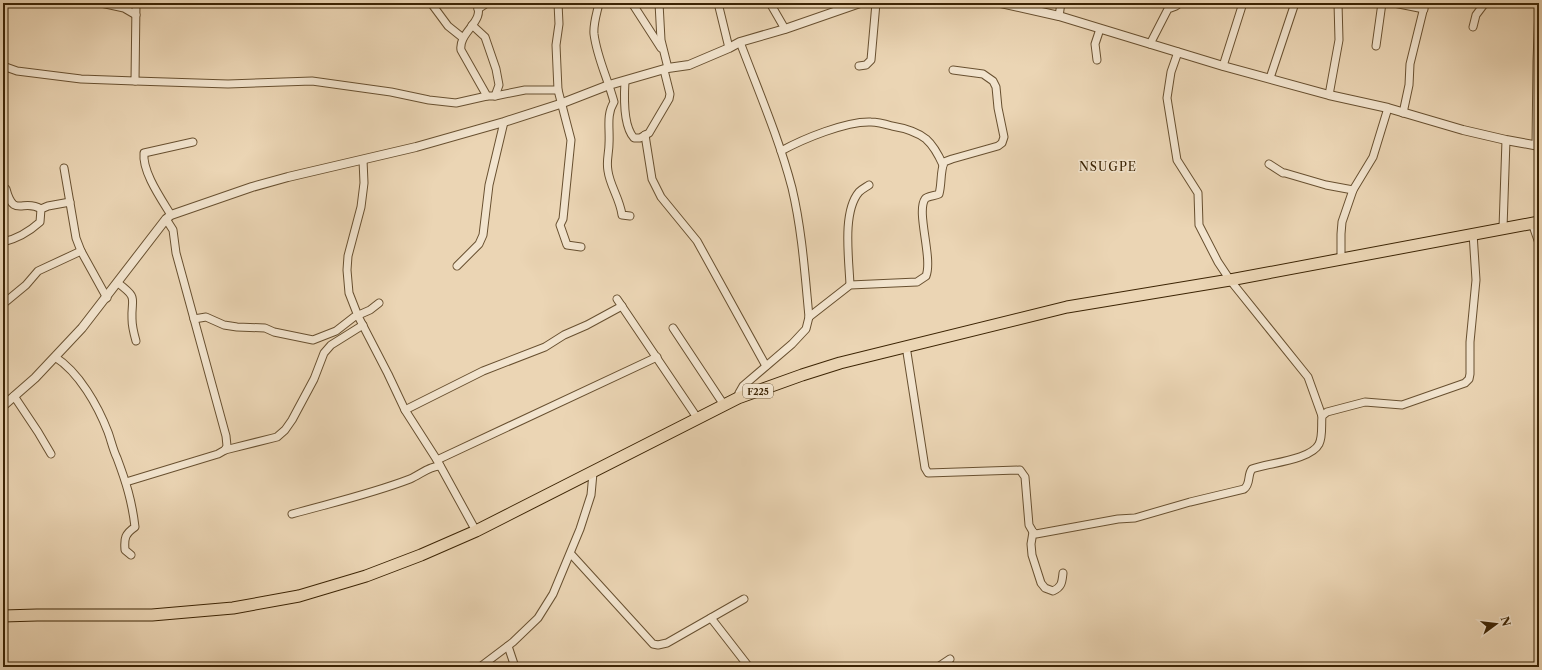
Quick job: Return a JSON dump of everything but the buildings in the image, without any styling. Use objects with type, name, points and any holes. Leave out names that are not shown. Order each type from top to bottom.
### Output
[{"type":"main road","name":"F225","points":[[3,616],[152,615],[233,608],[299,596],[366,576],[421,555],[476,531],[593,473],[738,398],[840,363],[1067,307],[1230,280],[1536,222]]},
{"type":"street","points":[[101,3],[124,8],[136,15]]},
{"type":"street","points":[[135,81],[136,3]]},
{"type":"street","points":[[431,3],[448,26],[463,38]]},
{"type":"street","points":[[487,3],[477,6],[478,16],[463,38],[460,46],[487,96]]},
{"type":"street","points":[[558,3],[559,24],[556,45],[558,90],[560,104],[571,140],[563,218],[560,225],[567,245],[581,247]]},
{"type":"street","points":[[599,3],[594,34],[601,64],[614,102],[611,107],[608,120],[610,141],[607,159],[608,172],[620,204],[622,215],[630,216]]},
{"type":"street","points":[[632,3],[664,53]]},
{"type":"street","points":[[625,81],[624,105],[630,134],[634,138],[640,138],[649,132],[669,100],[670,94],[661,40],[659,3]]},
{"type":"street","points":[[718,3],[729,48]]},
{"type":"street","points":[[770,3],[785,29]]},
{"type":"street","points":[[3,406],[55,357],[82,328],[169,217],[252,187],[288,177],[363,160],[504,122],[560,104],[609,85],[666,69],[690,65],[740,42],[785,29],[848,5],[860,3]]},
{"type":"street","points":[[859,66],[866,65],[871,60],[876,3]]},
{"type":"street","points":[[1000,3],[1059,16],[1223,66],[1329,95],[1388,108],[1463,130],[1538,146],[1537,61],[1539,8]]},
{"type":"street","points":[[1059,16],[1061,3]]},
{"type":"street","points":[[1150,44],[1168,9],[1180,3]]},
{"type":"street","points":[[1223,66],[1243,3]]},
{"type":"street","points":[[1270,78],[1295,3]]},
{"type":"street","points":[[1329,95],[1339,40],[1338,3]]},
{"type":"street","points":[[1376,46],[1382,3]]},
{"type":"street","points":[[1394,3],[1425,6],[1410,64],[1409,85],[1403,113]]},
{"type":"street","points":[[1473,27],[1476,15],[1485,3]]},
{"type":"street","points":[[472,25],[485,37],[496,69],[500,85],[495,96]]},
{"type":"street","points":[[1097,60],[1095,44],[1100,29]]},
{"type":"street","points":[[738,398],[738,393],[743,386],[792,344],[806,329],[809,317],[798,222],[792,189],[781,151],[740,42]]},
{"type":"street","points":[[1033,532],[1040,534],[1118,519],[1135,518],[1244,488],[1248,485],[1252,469],[1297,458],[1317,447],[1321,438],[1322,416],[1308,377],[1230,280],[1218,262],[1199,225],[1198,193],[1177,160],[1167,98],[1171,72],[1178,52]]},
{"type":"street","points":[[3,66],[17,71],[81,80],[228,84],[312,81],[456,103],[525,90],[558,90]]},
{"type":"street","points":[[809,317],[850,285],[917,282],[926,276],[928,265],[923,211],[924,201],[928,197],[939,194],[944,162],[952,158],[998,146],[1002,143],[1004,137],[998,108],[996,87],[993,81],[983,74],[953,70]]},
{"type":"street","points":[[1341,258],[1342,222],[1353,190],[1373,157],[1388,108]]},
{"type":"street","points":[[457,266],[479,244],[483,235],[489,185],[504,122]]},
{"type":"street","points":[[781,151],[806,138],[854,124],[872,122],[900,127],[916,133],[927,140],[943,165]]},
{"type":"street","points":[[645,135],[652,179],[661,197],[697,241],[766,366]]},
{"type":"street","points":[[1503,228],[1506,140]]},
{"type":"street","points":[[193,142],[144,153],[145,163],[150,178],[169,217],[173,230],[176,253],[226,436],[227,446],[225,450]]},
{"type":"street","points":[[363,160],[364,183],[361,207],[348,256],[346,270],[349,293],[358,316],[405,410],[439,463],[476,531]]},
{"type":"street","points":[[1269,164],[1282,173],[1285,172],[1326,185],[1353,190]]},
{"type":"street","points":[[64,168],[74,228],[81,251],[107,298]]},
{"type":"street","points":[[850,285],[848,218],[852,203],[860,191],[869,185]]},
{"type":"street","points":[[6,190],[11,203],[22,207],[35,206],[41,209],[48,206],[70,202]]},
{"type":"street","points":[[3,242],[11,240],[33,228],[40,222],[41,209]]},
{"type":"street","points":[[1536,222],[1539,243]]},
{"type":"street","points":[[1322,416],[1327,412],[1365,402],[1402,405],[1460,386],[1468,379],[1476,280],[1472,233]]},
{"type":"street","points":[[3,304],[26,285],[38,271],[81,251]]},
{"type":"street","points":[[118,283],[130,292],[132,296],[134,303],[132,323],[136,341]]},
{"type":"street","points":[[617,299],[698,419]]},
{"type":"street","points":[[194,319],[206,318],[224,325],[236,327],[264,328],[274,332],[313,340],[336,331],[354,317],[370,310],[378,303]]},
{"type":"street","points":[[405,410],[483,371],[545,347],[564,335],[587,325],[622,306]]},
{"type":"street","points":[[126,482],[225,450],[276,437],[281,434],[292,420],[314,379],[324,353],[331,345],[363,325]]},
{"type":"street","points":[[673,328],[724,405]]},
{"type":"street","points":[[906,346],[926,471],[931,474],[1020,470],[1025,477],[1029,524],[1033,532],[1031,544],[1032,555],[1044,588],[1053,591],[1058,589],[1062,582],[1063,573]]},
{"type":"street","points":[[55,357],[63,361],[78,378],[96,405],[108,432],[126,482],[133,512],[135,526],[129,531],[124,539],[125,550],[132,555]]},
{"type":"street","points":[[292,514],[363,495],[411,479],[439,463],[657,357]]},
{"type":"street","points":[[14,396],[38,432],[50,454]]},
{"type":"street","points":[[480,667],[508,646],[538,618],[553,594],[571,554],[591,495],[593,473]]},
{"type":"street","points":[[571,554],[653,644],[658,645],[667,643],[744,599]]},
{"type":"street","points":[[711,618],[749,667]]},
{"type":"street","points":[[508,646],[515,667]]},
{"type":"street","points":[[938,667],[950,660]]},
{"type":"district","name":"NSUGPE","points":[[1108,166]]}]
